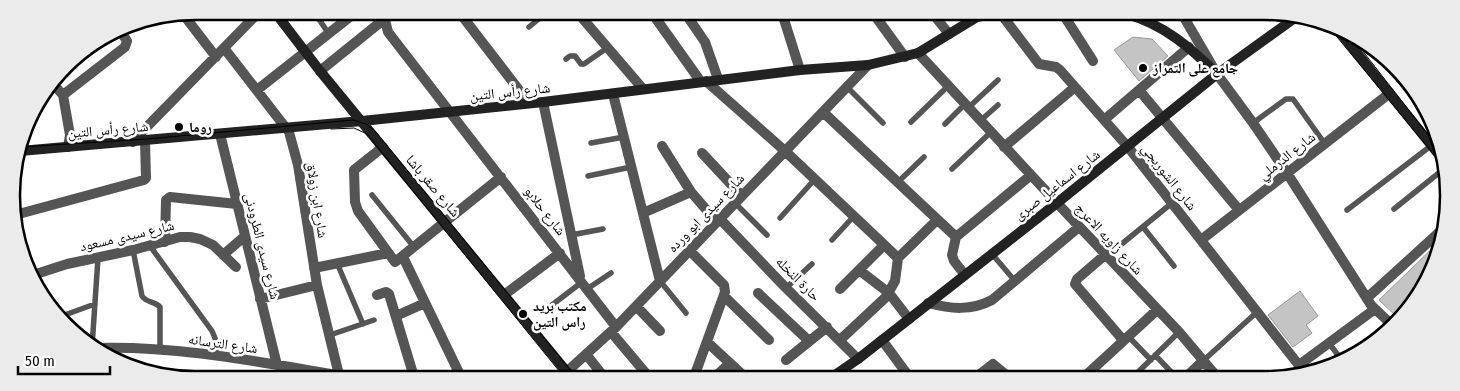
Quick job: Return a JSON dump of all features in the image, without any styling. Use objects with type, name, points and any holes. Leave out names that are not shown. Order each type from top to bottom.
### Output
[{"type":"main road","name":"شارع صقر باشا","points":[[280,20],[504,295],[563,371]]},
{"type":"main road","name":"شارع رأس التين","points":[[26,151],[362,122],[613,94],[718,79],[868,65],[918,53],[969,20]]},
{"type":"main road","points":[[1149,20],[1189,47],[1217,74]]},
{"type":"main road","name":"شارع اسماعيل صبرى","points":[[848,371],[858,358],[1128,147],[1217,74],[1289,22]]},
{"type":"main road","points":[[1347,41],[1432,146]]},
{"type":"street","points":[[189,20],[216,56]]},
{"type":"street","points":[[134,142],[252,20]]},
{"type":"street","points":[[257,90],[346,20]]},
{"type":"street","points":[[320,71],[379,20]]},
{"type":"street","name":"شارع حلابو","points":[[387,20],[388,32],[560,253],[645,371]]},
{"type":"street","points":[[466,20],[529,103]]},
{"type":"street","points":[[584,20],[643,89]]},
{"type":"street","points":[[657,20],[704,81],[785,151],[898,258]]},
{"type":"street","points":[[690,20],[705,42],[718,79]]},
{"type":"street","points":[[784,20],[800,70]]},
{"type":"street","points":[[878,20],[905,57]]},
{"type":"street","points":[[938,20],[949,34]]},
{"type":"street","name":"شارع الشوربجي","points":[[1006,20],[1039,64],[1056,67],[1060,70],[1128,147],[1301,368]]},
{"type":"street","points":[[1067,20],[1093,61]]},
{"type":"street","points":[[1186,20],[1217,74],[1287,173],[1367,298],[1388,321]]},
{"type":"street","points":[[63,95],[125,47],[127,40],[124,35]]},
{"type":"street","points":[[1104,120],[1189,47]]},
{"type":"street","name":"شارع ابن زولاق","points":[[224,48],[287,128],[298,165],[317,285],[330,335],[342,371]]},
{"type":"street","name":"شارع زاويه الاعرج","points":[[918,53],[1179,332],[1213,371]]},
{"type":"street","name":"شارع سيدى ابو ورده","points":[[570,371],[660,282],[868,65]]},
{"type":"street","points":[[1004,147],[1075,87]]},
{"type":"street","points":[[57,88],[63,95],[70,135],[68,147]]},
{"type":"street","points":[[1139,90],[1239,210]]},
{"type":"street","name":"شارع الدرملي","points":[[1201,240],[1390,93]]},
{"type":"street","points":[[613,94],[660,282]]},
{"type":"street","points":[[543,102],[583,284]]},
{"type":"street","points":[[823,112],[956,237]]},
{"type":"street","name":"شارع سيدى الطرودنى","points":[[220,134],[277,366]]},
{"type":"street","points":[[21,212],[144,180],[146,178],[145,141]]},
{"type":"street","name":"حارة النخله","points":[[662,146],[691,192],[858,358]]},
{"type":"street","points":[[383,147],[354,170],[353,174],[358,211],[395,262],[501,177]]},
{"type":"street","points":[[702,153],[738,200]]},
{"type":"street","points":[[965,275],[954,262],[952,254],[956,237],[1031,175]]},
{"type":"street","points":[[643,214],[691,192]]},
{"type":"street","points":[[165,242],[166,200],[170,197],[237,204]]},
{"type":"street","points":[[840,340],[889,293],[895,281],[898,258],[937,220]]},
{"type":"street","points":[[928,304],[956,309],[978,306],[992,300],[1079,227]]},
{"type":"street","points":[[224,255],[245,236]]},
{"type":"street","points":[[1367,298],[1435,236]]},
{"type":"street","name":"شارع سيدى مسعود","points":[[38,273],[67,264],[150,246],[180,237],[200,239],[213,245],[236,267]]},
{"type":"street","points":[[840,289],[884,245]]},
{"type":"street","points":[[690,250],[724,285],[724,296],[698,371]]},
{"type":"street","points":[[314,268],[388,253]]},
{"type":"street","points":[[504,295],[560,253]]},
{"type":"street","points":[[1106,255],[1077,279],[1075,284],[1126,338]]},
{"type":"street","points":[[403,256],[457,371]]},
{"type":"street","points":[[859,270],[889,293],[909,319]]},
{"type":"street","points":[[260,299],[317,285]]},
{"type":"street","points":[[377,295],[388,293],[412,371]]},
{"type":"street","points":[[758,293],[809,341]]},
{"type":"street","points":[[724,296],[769,340]]},
{"type":"street","points":[[396,316],[425,303]]},
{"type":"street","points":[[636,306],[660,331]]},
{"type":"street","points":[[1305,366],[1330,343],[1376,309]]},
{"type":"street","points":[[1091,371],[1157,310]]},
{"type":"street","points":[[786,360],[826,327]]},
{"type":"street","points":[[882,340],[905,371]]},
{"type":"street","points":[[707,342],[739,371]]},
{"type":"street","name":"شارع الترسانه","points":[[109,348],[127,347],[215,356],[310,371]]},
{"type":"street","points":[[586,354],[599,371]]},
{"type":"street","points":[[1192,371],[1204,360]]},
{"type":"street","points":[[721,371],[730,363]]},
{"type":"street","points":[[984,371],[993,364],[1002,371]]},
{"type":"lane","points":[[319,20],[329,34]]},
{"type":"lane","points":[[529,26],[537,20]]},
{"type":"lane","points":[[566,59],[570,56],[575,56],[581,64],[584,64],[607,48]]},
{"type":"lane","points":[[945,124],[998,80]]},
{"type":"lane","points":[[911,122],[948,86]]},
{"type":"lane","points":[[847,87],[883,123]]},
{"type":"lane","points":[[1253,123],[1286,99],[1293,99],[1325,144]]},
{"type":"lane","points":[[980,121],[998,105]]},
{"type":"lane","points":[[952,169],[990,132]]},
{"type":"lane","points":[[591,143],[624,137]]},
{"type":"lane","points":[[1347,210],[1432,146]]},
{"type":"lane","points":[[898,182],[924,157]]},
{"type":"lane","points":[[588,176],[631,167]]},
{"type":"lane","points":[[1394,209],[1438,174]]},
{"type":"lane","points":[[780,218],[815,179]]},
{"type":"lane","points":[[372,195],[414,247]]},
{"type":"lane","points":[[738,200],[768,235]]},
{"type":"lane","points":[[1106,255],[1172,203]]},
{"type":"lane","points":[[832,240],[854,216]]},
{"type":"lane","points":[[1143,227],[1174,266]]},
{"type":"lane","points":[[571,235],[603,229]]},
{"type":"lane","points":[[150,246],[212,331],[217,343],[215,356]]},
{"type":"lane","points":[[132,250],[142,296],[146,301],[157,304],[160,307],[160,350]]},
{"type":"lane","points":[[992,254],[1015,281]]},
{"type":"lane","points":[[93,337],[98,258]]},
{"type":"lane","points":[[337,263],[363,324]]},
{"type":"lane","points":[[786,288],[812,264]]},
{"type":"lane","points":[[552,305],[583,284],[612,273]]},
{"type":"lane","points":[[660,282],[686,313]]},
{"type":"lane","points":[[67,314],[95,304]]},
{"type":"lane","points":[[1204,360],[1257,312]]},
{"type":"lane","points":[[330,335],[374,320]]},
{"type":"lane","points":[[1139,371],[1179,332]]},
{"type":"lane","points":[[1126,338],[1168,371]]},
{"type":"lane","points":[[1330,343],[1338,355]]},
{"type":"building","name":"جامع على التمراز","points":[[1133,37],[1152,39],[1168,56],[1139,81],[1114,50]]},
{"type":"building","points":[[1432,249],[1422,273],[1404,302],[1394,314],[1379,300]]},
{"type":"building","points":[[1300,291],[1318,316],[1306,325],[1312,333],[1293,347],[1268,315]]},
{"type":"tram line","points":[[1335,35],[1436,157]]},
{"type":"tram line","points":[[1362,50],[1431,138]]},
{"type":"tram line","points":[[27,147],[147,139],[353,120],[366,124],[375,131],[571,371]]},
{"type":"tram line","points":[[331,129],[354,128],[367,134],[559,371]]},
{"type":"place","name":"جامع على التمراز","points":[[1143,68]]},
{"type":"place","name":"روما","points":[[179,127]]},
{"type":"place","name":"مكتب بريد راس التين","points":[[523,314]]}]
